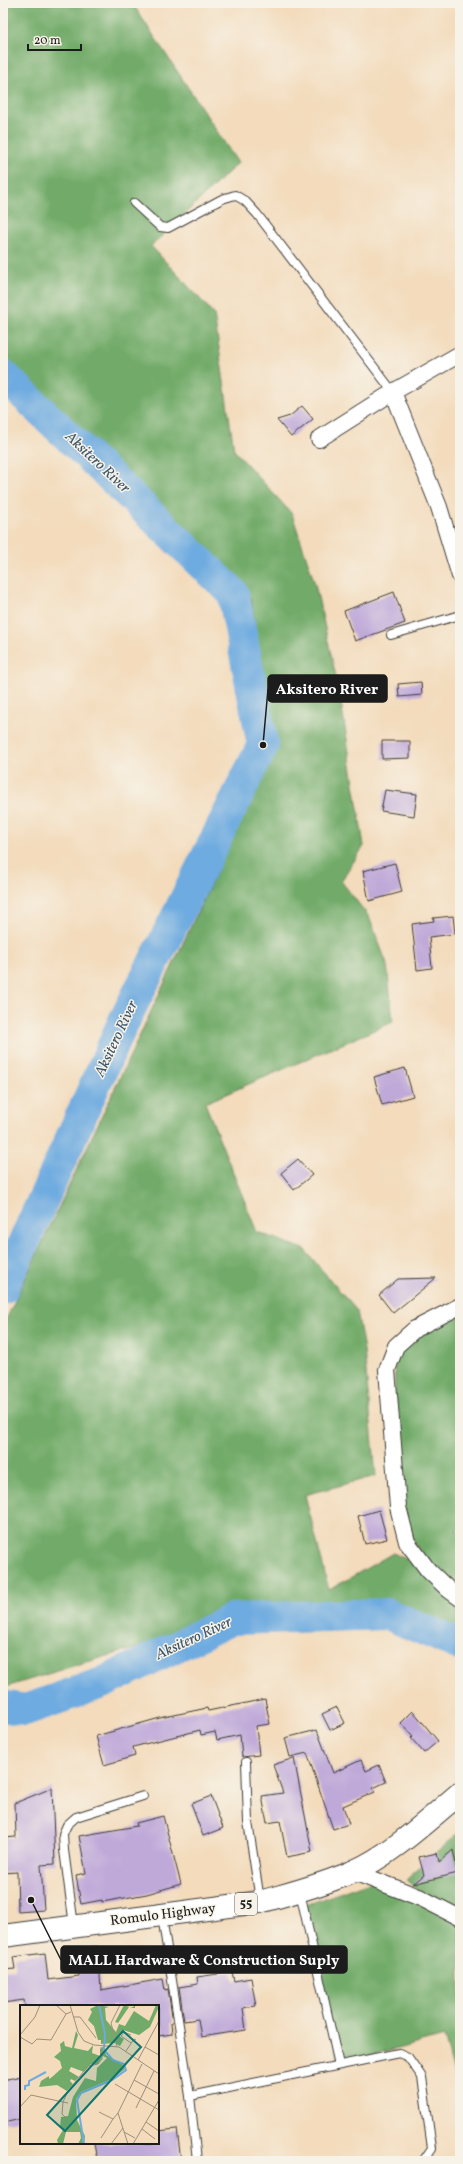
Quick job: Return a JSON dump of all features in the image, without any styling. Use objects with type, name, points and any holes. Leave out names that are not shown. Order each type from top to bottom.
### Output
[{"type":"highway","name":"Romulo Highway","points":[[3,1936],[260,1902],[300,1891],[354,1872],[390,1849],[460,1793]]},
{"type":"street","points":[[319,439],[393,392],[460,354]]},
{"type":"street","points":[[393,392],[439,507],[460,576]]},
{"type":"street","points":[[460,1306],[415,1329],[396,1346],[387,1370],[398,1506],[407,1542],[428,1570],[448,1590],[460,1598]]},
{"type":"street","points":[[354,1872],[421,1898],[460,1918]]},
{"type":"lane","points":[[134,203],[160,227],[168,228],[222,199],[235,195],[245,201],[257,214],[393,392]]},
{"type":"lane","points":[[391,635],[460,615]]},
{"type":"lane","points":[[246,1762],[248,1822],[260,1902]]},
{"type":"lane","points":[[74,1926],[64,1850],[63,1834],[66,1825],[76,1817],[143,1796]]},
{"type":"lane","points":[[300,1891],[339,2065]]},
{"type":"lane","points":[[161,1915],[190,2096],[197,2161]]},
{"type":"lane","points":[[190,2096],[399,2053],[408,2057],[416,2066],[422,2077],[432,2148],[423,2161]]},
{"type":"green space","points":[[3,3],[132,3],[238,163],[151,246],[214,314],[234,450],[292,514],[315,584],[339,690],[364,846],[341,881],[369,917],[387,964],[393,1022],[205,1103],[257,1232],[304,1249],[357,1311],[364,1350],[376,1476],[305,1495],[329,1590],[393,1553],[427,1569],[398,1507],[394,1351],[460,1306],[460,1528],[456,1530],[460,1534],[460,1645],[387,1614],[243,1619],[86,1662],[3,1688],[3,1326],[273,752],[251,598],[3,357]]},
{"type":"green space","points":[[460,1832],[460,2097],[444,2036],[339,2065],[303,1906],[375,1880],[438,1907],[406,1880]]},
{"type":"building","points":[[302,406],[313,419],[291,437],[277,420],[290,416]]},
{"type":"building","points":[[394,592],[405,623],[355,641],[344,611]]},
{"type":"building","points":[[421,682],[422,695],[399,697],[398,684]]},
{"type":"building","points":[[382,741],[410,741],[410,758],[382,759]]},
{"type":"building","points":[[385,790],[417,794],[414,816],[381,811]]},
{"type":"building","points":[[395,863],[402,892],[369,901],[363,871]]},
{"type":"building","points":[[453,916],[455,934],[429,937],[432,968],[417,970],[412,924],[434,921],[433,918]]},
{"type":"building","points":[[405,1068],[413,1096],[382,1105],[374,1077]]},
{"type":"building","points":[[298,1159],[312,1175],[294,1190],[281,1173]]},
{"type":"building","points":[[436,1278],[393,1313],[379,1295],[398,1279]]},
{"type":"building","points":[[379,1510],[387,1539],[365,1544],[358,1516]]},
{"type":"building","points":[[265,1699],[270,1724],[256,1726],[259,1755],[242,1757],[240,1735],[217,1740],[215,1732],[201,1735],[200,1730],[133,1747],[135,1756],[104,1765],[96,1736],[160,1718],[207,1708],[208,1711]]},
{"type":"building","points":[[337,1707],[345,1723],[330,1730],[322,1714]]},
{"type":"building","points":[[413,1711],[438,1741],[424,1753],[411,1738],[413,1736],[401,1723]]},
{"type":"building","points":[[317,1730],[333,1773],[361,1760],[366,1771],[379,1765],[386,1782],[373,1788],[375,1792],[343,1806],[349,1824],[333,1829],[307,1753],[290,1757],[285,1738]]},
{"type":"building","points":[[294,1758],[312,1852],[287,1857],[280,1821],[267,1823],[262,1796],[283,1793],[273,1765]]},
{"type":"building","points":[[52,1788],[55,1864],[41,1865],[44,1910],[18,1912],[17,1872],[3,1873],[3,1838],[16,1837],[15,1803]]},
{"type":"building","points":[[211,1796],[223,1828],[203,1836],[191,1804]]},
{"type":"building","points":[[163,1816],[181,1884],[147,1894],[81,1904],[76,1875],[86,1873],[79,1836],[137,1826],[136,1823]]},
{"type":"building","points":[[453,1850],[458,1873],[413,1884],[424,1875],[419,1857],[437,1853],[439,1862]]},
{"type":"building","points":[[98,1947],[101,1990],[163,1979],[165,1990],[168,1989],[173,2023],[171,2023],[172,2034],[159,2036],[159,2005],[25,2005],[24,2000],[3,2003],[3,1970],[15,1969],[13,1957],[45,1953],[48,1980],[79,1976],[78,1948]]},
{"type":"building","points":[[232,1972],[234,1981],[251,1978],[256,2006],[243,2008],[246,2030],[201,2037],[198,2019],[184,2021],[179,1987],[198,1984],[197,1977]]},
{"type":"building","points":[[20,2076],[20,2119],[3,2123],[3,2080]]},
{"type":"building","points":[[177,2129],[181,2161],[100,2161],[96,2155],[94,2144],[159,2144],[159,2131]]},
{"type":"waterway","name":"Aksitero River","points":[[3,375],[233,593],[263,745],[123,1023],[3,1288]]},
{"type":"waterway","name":"Aksitero River","points":[[3,1706],[25,1710],[102,1683],[232,1619],[387,1614],[460,1645]]},
{"type":"place","name":"Aksitero River","points":[[263,745]]},
{"type":"place","name":"MALL Hardware & Construction Suply","points":[[31,1900]]}]
